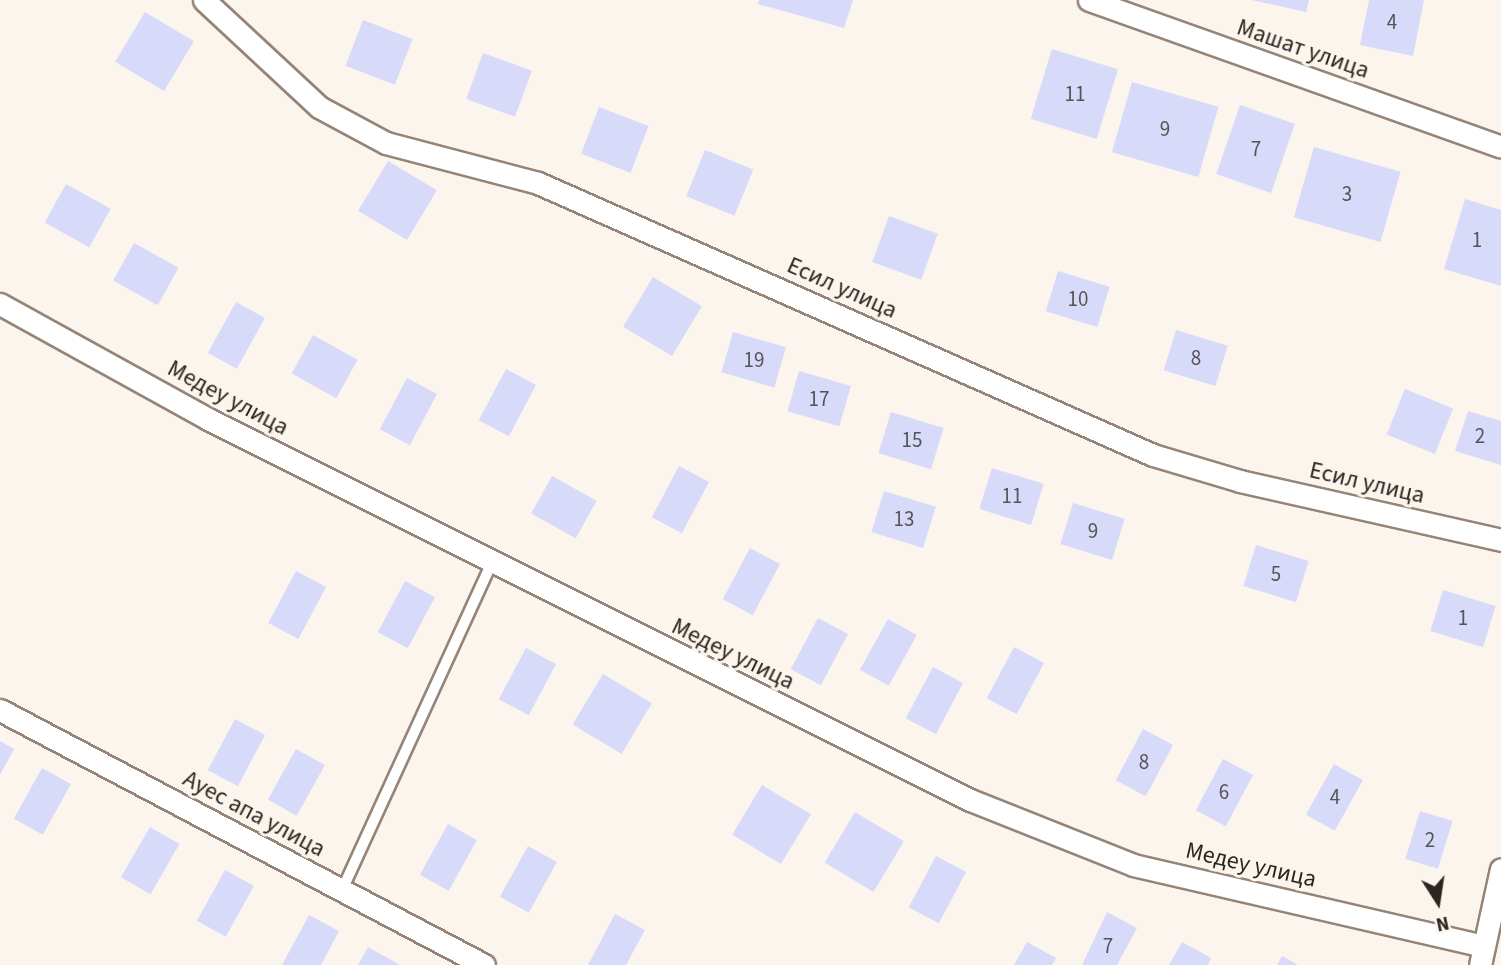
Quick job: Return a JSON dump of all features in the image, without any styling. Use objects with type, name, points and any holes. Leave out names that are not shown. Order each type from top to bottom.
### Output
[{"type":"street","name":"Есил улица","points":[[204,0],[319,107],[386,143],[538,183],[1153,456],[1240,481],[1501,540]]},
{"type":"street","name":"Машат улица","points":[[1089,0],[1501,147]]},
{"type":"street","name":"Медеу улица","points":[[0,304],[208,419],[970,800],[1133,865],[1482,956]]},
{"type":"street","name":"Ауес апа улица","points":[[0,710],[484,965]]},
{"type":"street","points":[[1482,956],[1501,869]]},
{"type":"lane","points":[[342,890],[492,563]]},
{"type":"building","points":[[759,0],[853,0],[844,28],[758,4]]},
{"type":"building","points":[[1252,0],[1309,0],[1306,12]]},
{"type":"building","points":[[1369,0],[1424,0],[1413,56],[1360,45]]},
{"type":"building","points":[[145,12],[194,41],[164,91],[115,62]]},
{"type":"building","points":[[363,20],[412,39],[395,85],[345,66]]},
{"type":"building","points":[[1052,49],[1118,69],[1097,139],[1031,119]]},
{"type":"building","points":[[483,53],[532,71],[515,117],[466,99]]},
{"type":"building","points":[[1132,82],[1219,107],[1198,177],[1112,152]]},
{"type":"building","points":[[1240,105],[1295,124],[1271,193],[1216,174]]},
{"type":"building","points":[[599,107],[648,126],[631,173],[581,154]]},
{"type":"building","points":[[1314,147],[1401,172],[1380,242],[1294,217]]},
{"type":"building","points":[[705,150],[753,169],[734,216],[686,196]]},
{"type":"building","points":[[388,161],[437,190],[407,240],[358,211]]},
{"type":"building","points":[[66,184],[111,209],[89,247],[45,222]]},
{"type":"building","points":[[1465,199],[1501,210],[1501,286],[1444,269]]},
{"type":"building","points":[[889,216],[938,234],[921,280],[872,262]]},
{"type":"building","points":[[134,243],[179,268],[158,305],[113,281]]},
{"type":"building","points":[[1058,271],[1110,287],[1097,327],[1046,311]]},
{"type":"building","points":[[653,277],[702,306],[672,356],[623,327]]},
{"type":"building","points":[[236,302],[265,318],[237,369],[208,353]]},
{"type":"building","points":[[1176,330],[1228,346],[1215,386],[1164,370]]},
{"type":"building","points":[[733,332],[786,347],[774,388],[721,372]]},
{"type":"building","points":[[313,335],[358,360],[336,398],[292,373]]},
{"type":"building","points":[[506,369],[536,385],[509,436],[479,420]]},
{"type":"building","points":[[799,371],[851,386],[839,426],[787,411]]},
{"type":"building","points":[[407,378],[437,394],[410,445],[380,429]]},
{"type":"building","points":[[1405,389],[1453,408],[1435,454],[1387,434]]},
{"type":"building","points":[[1468,411],[1501,421],[1501,465],[1455,451]]},
{"type":"building","points":[[891,412],[944,428],[931,469],[878,453]]},
{"type":"building","points":[[679,466],[709,482],[682,533],[652,517]]},
{"type":"building","points":[[992,468],[1044,484],[1031,525],[979,509]]},
{"type":"building","points":[[552,476],[597,501],[576,538],[531,514]]},
{"type":"building","points":[[884,491],[936,507],[923,548],[871,532]]},
{"type":"building","points":[[1073,503],[1125,519],[1112,560],[1060,544]]},
{"type":"building","points":[[1256,545],[1309,561],[1296,602],[1243,586]]},
{"type":"building","points":[[750,548],[780,564],[753,615],[723,599]]},
{"type":"building","points":[[296,571],[326,587],[298,639],[268,623]]},
{"type":"building","points":[[405,581],[435,597],[408,648],[378,632]]},
{"type":"building","points":[[1443,590],[1496,606],[1483,647],[1430,631]]},
{"type":"building","points":[[818,618],[848,634],[821,685],[791,669]]},
{"type":"building","points":[[888,619],[917,635],[889,686],[860,670]]},
{"type":"building","points":[[1014,647],[1044,663],[1017,714],[987,698]]},
{"type":"building","points":[[526,648],[556,664],[529,715],[499,699]]},
{"type":"building","points":[[933,667],[963,683],[936,734],[906,718]]},
{"type":"building","points":[[603,674],[652,703],[621,754],[573,725]]},
{"type":"building","points":[[235,719],[265,735],[238,786],[208,770]]},
{"type":"building","points":[[1143,729],[1173,745],[1146,796],[1116,780]]},
{"type":"building","points":[[0,741],[14,749],[0,775]]},
{"type":"building","points":[[296,749],[325,765],[297,816],[268,800]]},
{"type":"building","points":[[1223,759],[1253,775],[1226,826],[1196,810]]},
{"type":"building","points":[[1334,764],[1363,780],[1335,831],[1306,815]]},
{"type":"building","points":[[42,768],[71,784],[43,835],[14,819]]},
{"type":"building","points":[[762,785],[811,814],[781,864],[732,835]]},
{"type":"building","points":[[1420,811],[1453,821],[1438,869],[1405,859]]},
{"type":"building","points":[[855,812],[904,841],[873,892],[825,863]]},
{"type":"building","points":[[448,824],[477,840],[449,891],[420,875]]},
{"type":"building","points":[[150,827],[179,844],[150,894],[121,877]]},
{"type":"building","points":[[528,846],[557,862],[529,913],[500,897]]},
{"type":"building","points":[[936,856],[966,872],[939,923],[909,907]]},
{"type":"building","points":[[225,870],[254,886],[226,937],[197,921]]},
{"type":"building","points":[[1107,912],[1137,928],[1117,965],[1082,965]]},
{"type":"building","points":[[615,914],[645,930],[626,965],[588,965]]},
{"type":"building","points":[[309,915],[339,931],[321,965],[282,965]]},
{"type":"building","points":[[1027,942],[1056,958],[1052,965],[1014,965]]},
{"type":"building","points":[[1182,942],[1211,958],[1208,965],[1169,965]]},
{"type":"building","points":[[368,947],[400,965],[358,965]]},
{"type":"building","points":[[1282,956],[1298,965],[1277,965]]}]
